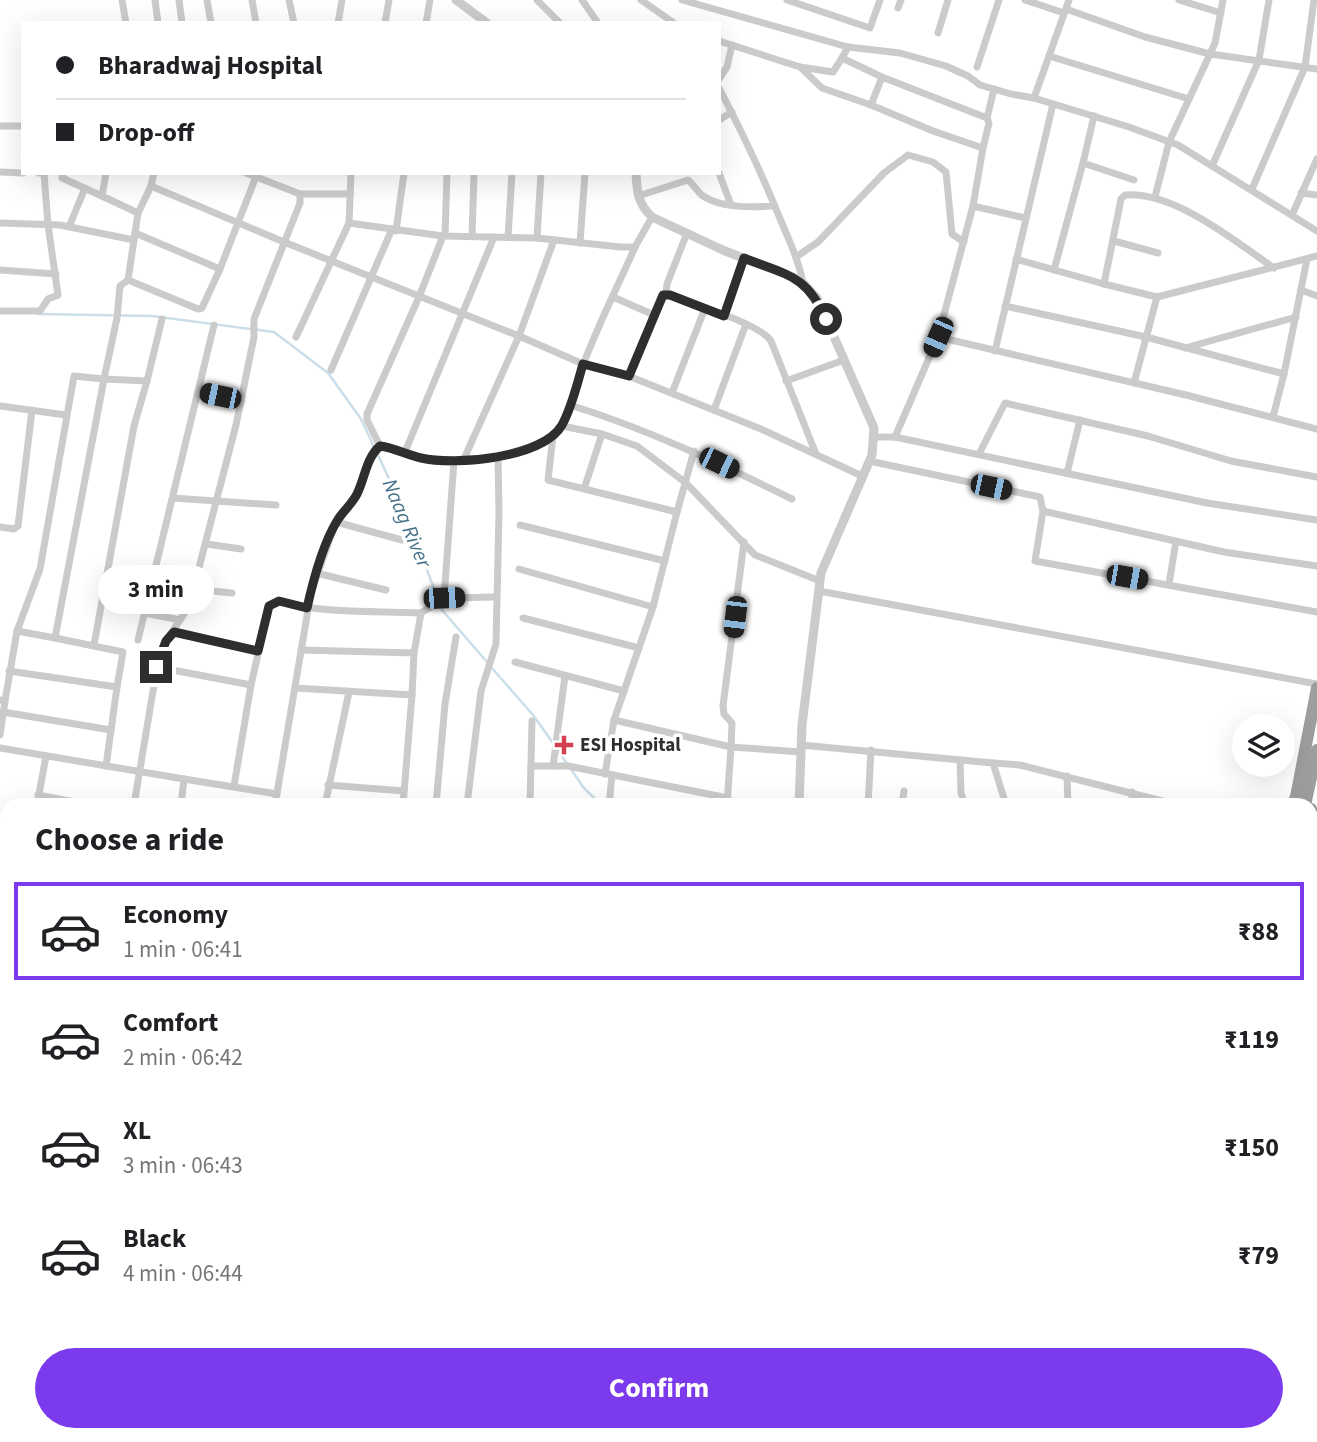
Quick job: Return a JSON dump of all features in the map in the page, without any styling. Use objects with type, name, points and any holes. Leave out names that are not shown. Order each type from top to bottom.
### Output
[{"type":"highway","points":[[1296,798],[1317,686]]},
{"type":"highway","points":[[1309,798],[1317,750]]},
{"type":"street","points":[[122,0],[126,21]]},
{"type":"street","points":[[155,0],[158,21]]},
{"type":"street","points":[[179,0],[182,21]]},
{"type":"street","points":[[207,0],[209,21]]},
{"type":"street","points":[[252,0],[256,21]]},
{"type":"street","points":[[289,0],[294,21]]},
{"type":"street","points":[[338,21],[342,0]]},
{"type":"street","points":[[386,21],[389,0]]},
{"type":"street","points":[[426,21],[430,0]]},
{"type":"street","points":[[456,0],[467,3],[472,18]]},
{"type":"street","points":[[537,0],[558,21]]},
{"type":"street","points":[[582,0],[597,21]]},
{"type":"street","points":[[682,0],[848,47],[900,54],[946,66],[980,85],[1094,116],[1169,142],[1252,189],[1317,231]]},
{"type":"street","points":[[787,0],[870,28],[880,0]]},
{"type":"street","points":[[938,33],[948,0]]},
{"type":"street","points":[[977,67],[999,0]]},
{"type":"street","points":[[1025,0],[1210,54],[1317,69]]},
{"type":"street","points":[[1034,98],[1069,0]]},
{"type":"street","points":[[1179,0],[1221,13]]},
{"type":"street","points":[[1155,197],[1169,142],[1215,43],[1223,0]]},
{"type":"street","points":[[1212,166],[1259,60],[1269,0]]},
{"type":"street","points":[[1252,189],[1305,67],[1314,0]]},
{"type":"street","points":[[645,1],[668,21]]},
{"type":"street","points":[[721,42],[800,67],[833,72],[848,47]]},
{"type":"street","points":[[721,76],[727,67],[732,45]]},
{"type":"street","points":[[1049,56],[1189,99]]},
{"type":"street","points":[[842,58],[882,77],[987,118]]},
{"type":"street","points":[[800,67],[822,88],[983,148]]},
{"type":"street","points":[[871,105],[882,77]]},
{"type":"street","points":[[895,437],[938,337],[973,206],[994,89]]},
{"type":"street","points":[[721,92],[775,206],[796,257],[803,283]]},
{"type":"street","points":[[995,351],[1054,104]]},
{"type":"street","points":[[721,120],[732,112]]},
{"type":"street","points":[[1054,270],[1094,116]]},
{"type":"street","points":[[0,126],[21,126]]},
{"type":"street","points":[[796,257],[818,242],[884,173],[908,155],[933,162],[946,172],[951,228],[955,237],[964,242]]},
{"type":"street","points":[[1292,215],[1317,159]]},
{"type":"street","points":[[1083,163],[1134,180]]},
{"type":"street","points":[[0,172],[21,173]]},
{"type":"street","points":[[0,311],[40,311],[47,299],[58,295],[42,175]]},
{"type":"street","points":[[63,175],[62,178],[138,213]]},
{"type":"street","points":[[102,196],[106,175]]},
{"type":"street","points":[[55,638],[117,318],[120,286],[128,280],[138,213],[152,186],[154,175]]},
{"type":"street","points":[[128,280],[200,309],[220,269],[256,175],[300,194],[350,194]]},
{"type":"street","points":[[296,337],[349,223],[351,175]]},
{"type":"street","points":[[331,370],[394,230],[404,175]]},
{"type":"street","points":[[276,798],[310,592],[336,522],[357,494],[378,448],[367,417],[444,236],[447,175]]},
{"type":"street","points":[[472,236],[474,175]]},
{"type":"street","points":[[508,237],[512,175]]},
{"type":"street","points":[[537,238],[541,175]]},
{"type":"street","points":[[580,243],[584,175]]},
{"type":"street","points":[[636,175],[638,196],[643,209],[652,217],[803,283],[817,298],[874,428],[872,455],[821,573],[801,749],[799,798]]},
{"type":"street","points":[[720,175],[730,205]]},
{"type":"street","points":[[638,196],[688,180],[705,197],[730,205],[775,206]]},
{"type":"street","points":[[152,186],[583,364],[629,376],[714,410],[862,476]]},
{"type":"street","points":[[69,227],[85,188]]},
{"type":"street","points":[[1301,193],[1317,195]]},
{"type":"street","points":[[135,798],[156,667],[166,641],[189,606],[242,401],[254,337],[254,323],[300,203],[300,194]]},
{"type":"street","points":[[1104,284],[1121,199],[1125,195],[1155,197],[1171,202],[1274,268]]},
{"type":"street","points":[[973,206],[1025,218]]},
{"type":"street","points":[[378,448],[405,452],[420,458],[487,460],[541,445],[553,436],[562,426],[583,364],[635,247],[652,217]]},
{"type":"street","points":[[0,223],[69,227],[134,237],[220,269]]},
{"type":"street","points":[[349,223],[444,236],[537,238],[635,247]]},
{"type":"street","points":[[629,376],[661,298],[666,294],[667,284],[687,233]]},
{"type":"street","points":[[405,452],[494,237]]},
{"type":"street","points":[[443,599],[459,461],[519,336],[554,240]]},
{"type":"street","points":[[1114,241],[1158,253]]},
{"type":"street","points":[[1016,259],[1157,297],[1317,256]]},
{"type":"street","points":[[724,316],[744,258]]},
{"type":"street","points":[[1273,417],[1307,259]]},
{"type":"street","points":[[0,270],[56,274]]},
{"type":"street","points":[[1301,290],[1317,296]]},
{"type":"street","points":[[666,294],[746,324],[767,335],[816,454]]},
{"type":"street","points":[[613,297],[654,315]]},
{"type":"street","points":[[1134,383],[1157,297]]},
{"type":"street","points":[[1005,306],[1146,337],[1284,374]]},
{"type":"street","points":[[671,393],[705,308]]},
{"type":"street","points":[[1184,348],[1296,317]]},
{"type":"street","points":[[94,645],[134,426],[162,319]]},
{"type":"street","points":[[714,410],[746,324]]},
{"type":"street","points":[[138,640],[214,325]]},
{"type":"street","points":[[938,337],[1317,428]]},
{"type":"street","points":[[786,381],[844,360]]},
{"type":"street","points":[[0,735],[2,700],[17,631],[40,569],[74,376],[147,381]]},
{"type":"street","points":[[199,392],[242,401]]},
{"type":"street","points":[[979,454],[1005,403],[1148,436],[1231,461],[1317,477]]},
{"type":"street","points":[[570,405],[613,418],[694,451],[792,499]]},
{"type":"street","points":[[0,406],[66,415]]},
{"type":"street","points":[[0,527],[14,529],[18,526],[32,410]]},
{"type":"street","points":[[1067,473],[1080,420]]},
{"type":"street","points":[[562,426],[602,434],[637,446],[686,483],[755,555],[820,586],[1317,686]]},
{"type":"street","points":[[584,489],[602,434]]},
{"type":"street","points":[[553,436],[548,480],[677,512]]},
{"type":"street","points":[[873,437],[895,437],[1207,503],[1317,520]]},
{"type":"street","points":[[609,798],[614,720],[653,607],[694,451]]},
{"type":"street","points":[[468,798],[481,691],[496,644],[498,457]]},
{"type":"street","points":[[869,461],[1040,497],[1043,511],[1035,561],[1317,612]]},
{"type":"street","points":[[173,498],[276,505]]},
{"type":"street","points":[[1043,511],[1224,552],[1317,566]]},
{"type":"street","points":[[336,522],[402,540]]},
{"type":"street","points":[[520,526],[664,561]]},
{"type":"street","points":[[1169,584],[1176,541]]},
{"type":"street","points":[[727,798],[732,723],[724,714],[723,706],[744,542]]},
{"type":"street","points":[[206,544],[241,549]]},
{"type":"street","points":[[519,569],[653,607]]},
{"type":"street","points":[[316,573],[386,590]]},
{"type":"street","points":[[194,589],[232,593]]},
{"type":"street","points":[[234,786],[251,685],[269,606],[279,601],[307,608],[423,611],[443,599],[496,597]]},
{"type":"street","points":[[404,798],[414,653],[423,611]]},
{"type":"street","points":[[145,613],[177,626],[258,651]]},
{"type":"street","points":[[523,618],[639,648]]},
{"type":"street","points":[[17,631],[124,653],[106,766]]},
{"type":"street","points":[[437,798],[445,704],[456,637]]},
{"type":"street","points":[[301,650],[414,653]]},
{"type":"street","points":[[515,662],[624,691]]},
{"type":"street","points":[[156,667],[251,685]]},
{"type":"street","points":[[9,671],[117,687]]},
{"type":"street","points":[[553,765],[565,676]]},
{"type":"street","points":[[295,688],[412,695]]},
{"type":"street","points":[[326,798],[349,692]]},
{"type":"street","points":[[3,712],[111,730]]},
{"type":"street","points":[[614,720],[731,747],[871,750],[1020,765],[1153,798]]},
{"type":"street","points":[[530,798],[532,721]]},
{"type":"street","points":[[0,748],[276,794]]},
{"type":"street","points":[[868,798],[871,750]]},
{"type":"street","points":[[38,798],[46,756]]},
{"type":"street","points":[[960,760],[963,798]]},
{"type":"street","points":[[993,763],[1004,798]]},
{"type":"street","points":[[531,765],[568,766],[710,798]]},
{"type":"street","points":[[1067,776],[1068,798]]},
{"type":"street","points":[[182,798],[184,779]]},
{"type":"street","points":[[328,785],[404,791]]},
{"type":"street","points":[[903,798],[904,791]]},
{"type":"street","points":[[1132,792],[1132,798]]},
{"type":"street","points":[[38,795],[54,798]]},
{"type":"waterway","name":"Naag River","points":[[38,314],[152,316],[274,332],[328,373],[361,419],[374,447]]},
{"type":"waterway","name":"Naag River","points":[[377,453],[408,519],[442,610],[487,662]]},
{"type":"waterway","name":"Naag River","points":[[491,667],[533,715],[553,743]]},
{"type":"waterway","name":"Naag River","points":[[557,749],[567,764]]},
{"type":"waterway","name":"Naag River","points":[[571,769],[594,798]]},
{"type":"place","name":"ESI Hospital","points":[[564,745]]},
{"type":"route","points":[[156,667],[166,641],[174,632],[258,651],[269,606],[279,601],[307,608],[316,573],[336,522],[357,494],[375,450],[380,446],[420,458],[448,462],[487,460],[541,445],[562,426],[583,364],[629,376],[663,295],[670,295],[724,316],[744,258],[803,283],[817,298],[826,319]]}]
